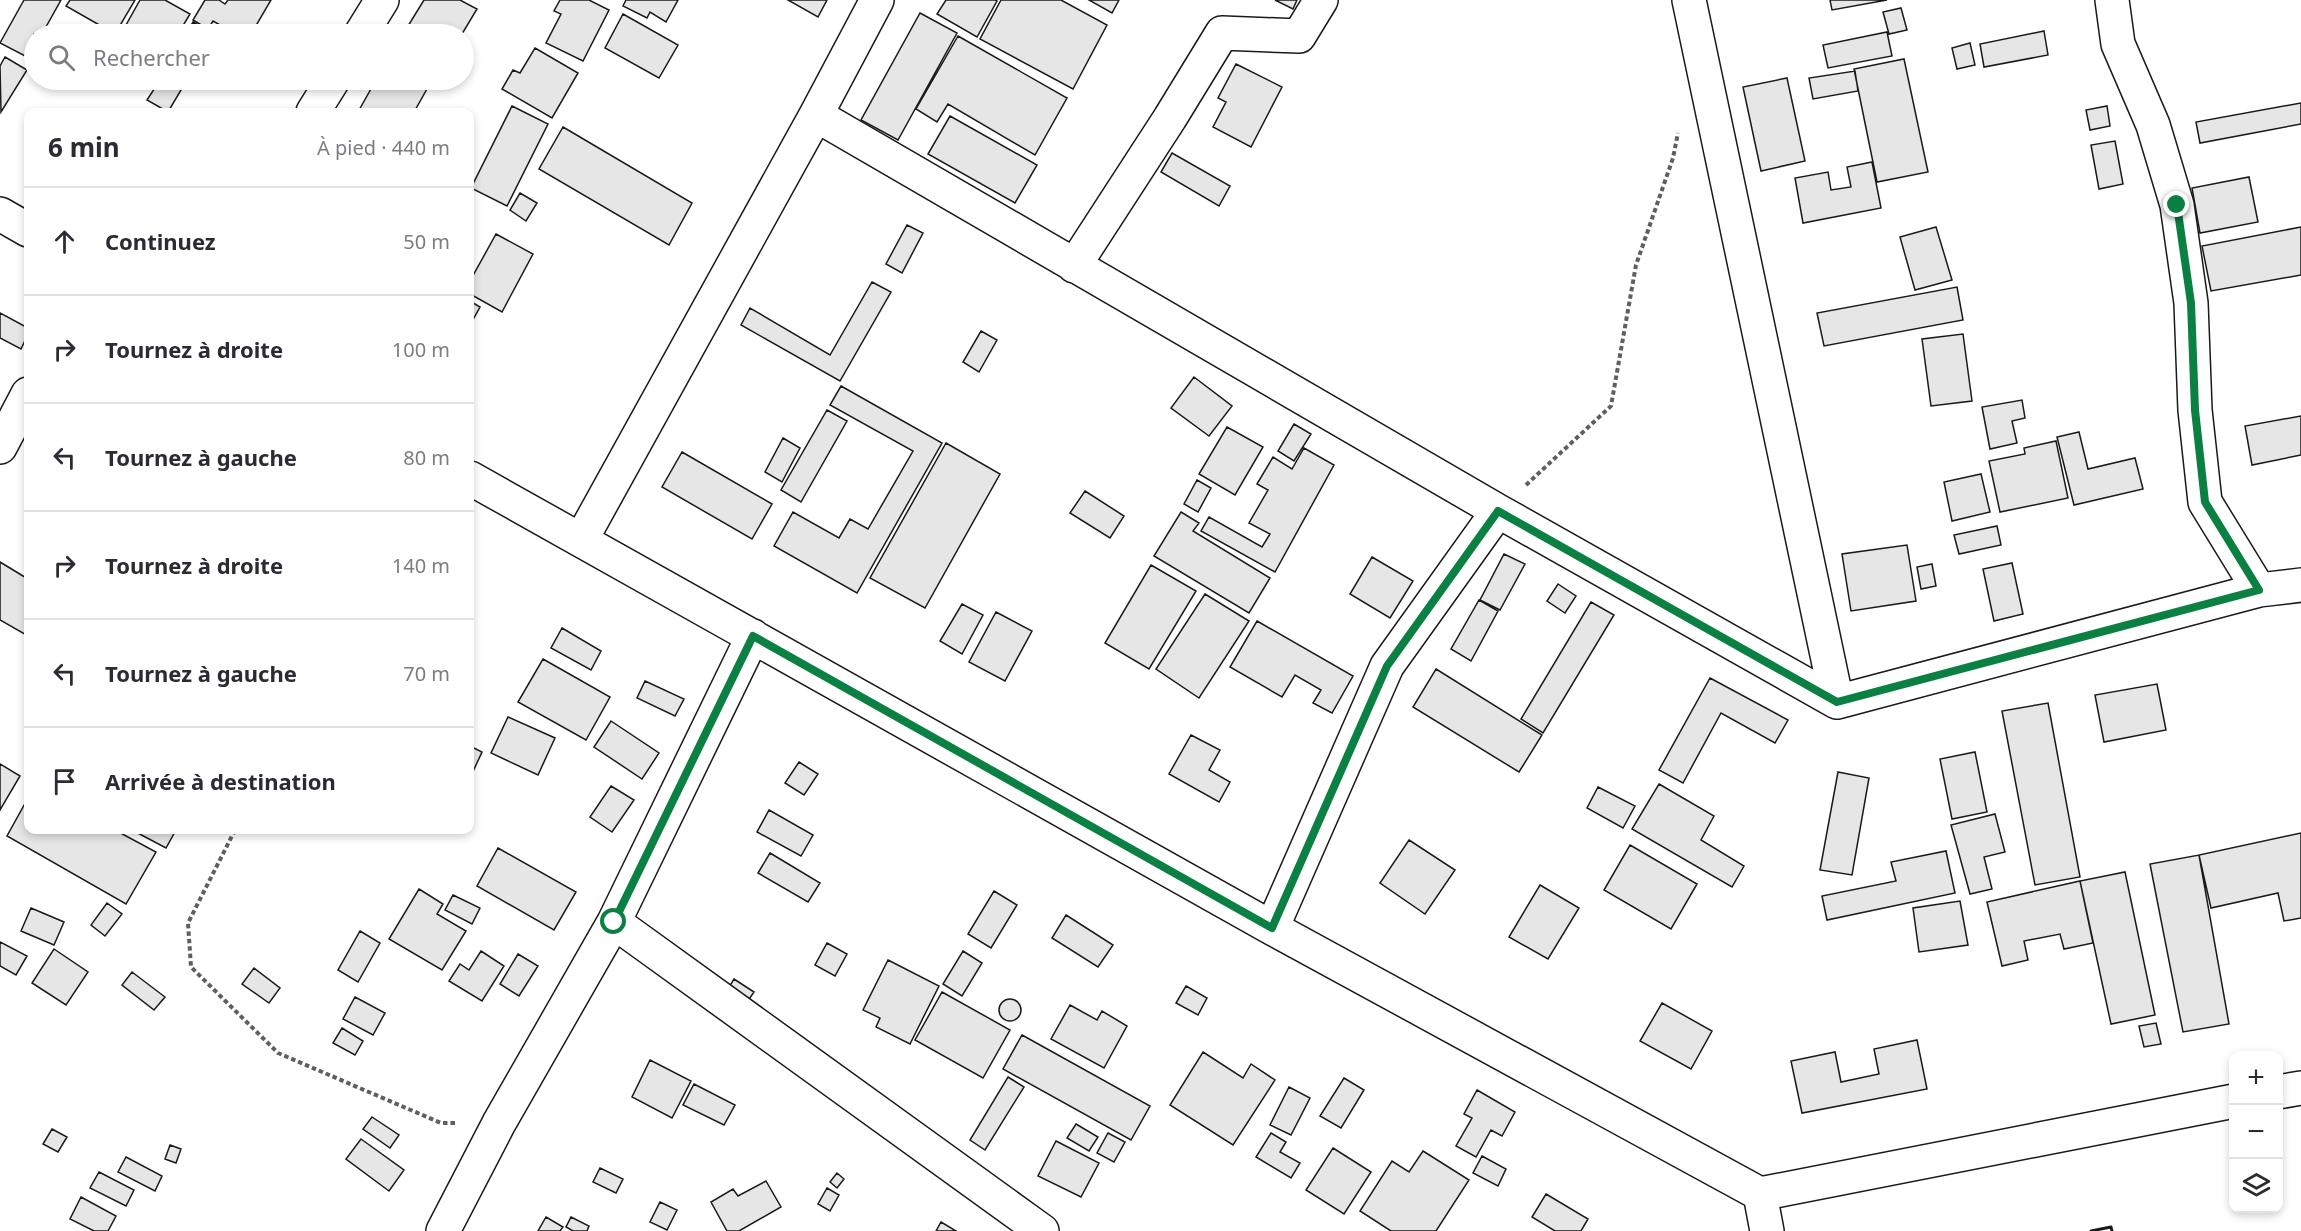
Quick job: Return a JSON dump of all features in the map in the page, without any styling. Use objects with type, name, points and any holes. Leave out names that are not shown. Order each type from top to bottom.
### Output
[{"type":"street","points":[[367,24],[382,0]]},
{"type":"street","points":[[581,540],[877,0]]},
{"type":"street","points":[[1074,266],[1222,33],[1299,36],[1321,0]]},
{"type":"street","points":[[1689,0],[1837,702]]},
{"type":"street","points":[[2112,0],[2118,44],[2153,125],[2177,205],[2191,303],[2195,410],[2205,502],[2259,590]]},
{"type":"street","points":[[316,108],[327,90]]},
{"type":"street","points":[[816,115],[1498,511],[1837,702],[2259,590],[2301,585]]},
{"type":"street","points":[[0,214],[24,228]]},
{"type":"street","points":[[0,447],[24,402]]},
{"type":"street","points":[[474,480],[1272,928],[1760,1194],[2229,1102]]},
{"type":"street","points":[[1272,928],[1387,666],[1498,511]]},
{"type":"street","points":[[443,1231],[499,1123],[614,922],[753,636]]},
{"type":"street","points":[[614,922],[1042,1231]]},
{"type":"street","points":[[2283,1091],[2301,1088]]},
{"type":"street","points":[[1760,1194],[1767,1231]]},
{"type":"path","points":[[1498,511],[1611,406],[1636,265],[1673,158],[1679,124]]},
{"type":"path","points":[[233,834],[188,923],[191,967],[278,1053],[441,1124],[499,1123]]},
{"type":"building","points":[[24,0],[61,0],[48,24],[24,24],[24,55],[0,43]]},
{"type":"building","points":[[70,0],[135,0],[121,24],[98,24],[66,6]]},
{"type":"building","points":[[140,0],[165,0],[190,14],[184,24],[127,24]]},
{"type":"building","points":[[205,0],[219,0],[225,4],[228,0],[271,0],[257,24],[218,24],[213,21],[211,24],[200,24],[193,20]]},
{"type":"building","points":[[424,0],[460,0],[477,9],[468,24],[409,24]]},
{"type":"building","points":[[560,0],[589,0],[609,10],[583,61],[546,43],[561,14],[554,11]]},
{"type":"building","points":[[626,0],[678,0],[666,22],[650,12],[647,18],[623,6]]},
{"type":"building","points":[[788,0],[827,0],[818,17]]},
{"type":"building","points":[[946,0],[997,1],[977,37],[937,14]]},
{"type":"building","points":[[1001,0],[1061,0],[1107,25],[1073,89],[980,39]]},
{"type":"building","points":[[1089,0],[1119,0],[1112,13]]},
{"type":"building","points":[[1275,0],[1297,0],[1293,9]]},
{"type":"building","points":[[1830,0],[1887,0],[1832,10]]},
{"type":"building","points":[[1901,8],[1907,30],[1889,34],[1883,12]]},
{"type":"building","points":[[920,13],[957,33],[898,140],[861,120]]},
{"type":"building","points":[[623,14],[678,45],[659,78],[605,48]]},
{"type":"building","points":[[2044,31],[2048,55],[1984,67],[1980,44]]},
{"type":"building","points":[[1887,32],[1892,56],[1828,68],[1823,45]]},
{"type":"building","points":[[958,36],[1067,98],[1035,155],[948,104],[937,122],[916,109]]},
{"type":"building","points":[[1970,43],[1975,65],[1957,69],[1952,48]]},
{"type":"building","points":[[535,48],[578,73],[552,118],[502,89],[513,70],[520,73]]},
{"type":"building","points":[[5,57],[24,68],[24,75],[1,112],[0,66]]},
{"type":"building","points":[[1904,59],[1928,172],[1877,182],[1854,69]]},
{"type":"building","points":[[1236,64],[1282,87],[1251,147],[1213,127],[1226,102],[1218,98]]},
{"type":"building","points":[[1855,71],[1858,91],[1813,99],[1809,78]]},
{"type":"building","points":[[1787,78],[1805,161],[1761,171],[1743,87]]},
{"type":"building","points":[[154,90],[181,90],[170,108],[161,108],[147,100]]},
{"type":"building","points":[[370,90],[426,90],[416,108],[360,108]]},
{"type":"building","points":[[2301,103],[2301,124],[2200,143],[2196,122]]},
{"type":"building","points":[[512,106],[548,124],[507,206],[474,190],[474,182]]},
{"type":"building","points":[[2107,106],[2110,126],[2090,130],[2086,110]]},
{"type":"building","points":[[950,116],[1037,165],[1015,203],[928,154]]},
{"type":"building","points":[[563,127],[692,203],[669,245],[539,169]]},
{"type":"building","points":[[2115,141],[2123,184],[2099,189],[2091,145]]},
{"type":"building","points":[[1172,153],[1230,186],[1219,206],[1161,172]]},
{"type":"building","points":[[1872,162],[1881,208],[1803,223],[1795,178],[1828,172],[1831,190],[1851,187],[1847,167]]},
{"type":"building","points":[[2249,177],[2258,222],[2200,233],[2192,188]]},
{"type":"building","points":[[520,193],[537,203],[526,221],[510,210]]},
{"type":"building","points":[[907,225],[923,233],[902,273],[886,264]]},
{"type":"building","points":[[1936,227],[1952,280],[1915,290],[1900,237]]},
{"type":"building","points":[[2301,227],[2301,275],[2211,291],[2202,246]]},
{"type":"building","points":[[496,234],[533,254],[502,312],[474,296],[474,274]]},
{"type":"building","points":[[872,282],[891,292],[840,381],[741,325],[750,308],[830,355]]},
{"type":"building","points":[[1957,287],[1963,320],[1824,346],[1817,313]]},
{"type":"building","points":[[474,303],[480,307],[474,318]]},
{"type":"building","points":[[0,313],[24,326],[24,343],[21,349],[0,338]]},
{"type":"building","points":[[981,331],[997,340],[979,372],[963,362]]},
{"type":"building","points":[[1963,334],[1972,401],[1931,406],[1922,339]]},
{"type":"building","points":[[1194,377],[1232,406],[1209,436],[1171,408]]},
{"type":"building","points":[[841,386],[942,443],[857,593],[774,546],[793,512],[839,538],[850,519],[868,529],[913,451],[830,405]]},
{"type":"building","points":[[2022,400],[2025,418],[2012,421],[2017,443],[1990,449],[1982,407]]},
{"type":"building","points":[[827,410],[847,421],[801,502],[781,490]]},
{"type":"building","points":[[2301,416],[2301,455],[2252,465],[2245,426]]},
{"type":"building","points":[[1294,424],[1311,434],[1294,461],[1278,451]]},
{"type":"building","points":[[1227,427],[1263,447],[1235,495],[1199,474]]},
{"type":"building","points":[[2079,432],[2088,469],[2135,458],[2143,489],[2074,505],[2057,437]]},
{"type":"building","points":[[783,438],[800,448],[782,482],[765,472]]},
{"type":"building","points":[[2056,441],[2068,498],[2000,512],[1989,461],[2025,454],[2024,448]]},
{"type":"building","points":[[946,443],[1000,474],[925,608],[870,578]]},
{"type":"building","points":[[1304,448],[1334,465],[1275,572],[1201,531],[1209,517],[1262,547],[1270,534],[1249,523],[1268,490],[1257,484],[1273,457],[1292,469]]},
{"type":"building","points":[[682,452],[772,504],[752,539],[662,487]]},
{"type":"building","points":[[1981,474],[1990,512],[1952,521],[1944,482]]},
{"type":"building","points":[[1197,480],[1211,488],[1198,512],[1184,504]]},
{"type":"building","points":[[1085,491],[1124,516],[1110,538],[1070,513]]},
{"type":"building","points":[[1181,512],[1199,523],[1193,531],[1270,578],[1249,613],[1154,556]]},
{"type":"building","points":[[1997,526],[2001,545],[1959,554],[1954,535]]},
{"type":"building","points":[[1907,545],[1916,601],[1851,611],[1842,554]]},
{"type":"building","points":[[1504,554],[1525,564],[1500,610],[1480,600]]},
{"type":"building","points":[[1372,557],[1413,581],[1390,618],[1350,594]]},
{"type":"building","points":[[0,562],[24,577],[24,634],[0,620]]},
{"type":"building","points":[[2012,563],[2023,614],[1994,621],[1983,569]]},
{"type":"building","points":[[1932,564],[1936,586],[1921,589],[1917,567]]},
{"type":"building","points":[[1151,565],[1196,591],[1149,669],[1105,643]]},
{"type":"building","points":[[1558,584],[1576,596],[1565,613],[1547,601]]},
{"type":"building","points":[[1205,594],[1249,621],[1199,698],[1156,669]]},
{"type":"building","points":[[1479,600],[1498,611],[1471,661],[1451,649]]},
{"type":"building","points":[[1591,602],[1614,615],[1543,733],[1521,719]]},
{"type":"building","points":[[962,604],[983,615],[962,654],[940,641]]},
{"type":"building","points":[[996,612],[1032,631],[1005,681],[969,662]]},
{"type":"building","points":[[1257,621],[1353,676],[1332,713],[1313,703],[1321,690],[1295,675],[1282,697],[1230,667]]},
{"type":"building","points":[[562,628],[601,651],[591,670],[551,648]]},
{"type":"building","points":[[543,659],[610,697],[586,740],[518,702]]},
{"type":"building","points":[[1436,669],[1542,735],[1519,772],[1413,707]]},
{"type":"building","points":[[1710,678],[1788,720],[1775,743],[1721,713],[1683,783],[1659,770]]},
{"type":"building","points":[[645,681],[684,699],[675,716],[637,698]]},
{"type":"building","points":[[2157,684],[2166,730],[2104,742],[2095,695]]},
{"type":"building","points":[[2048,703],[2080,877],[2035,885],[2002,711]]},
{"type":"building","points":[[508,717],[555,738],[538,775],[491,753]]},
{"type":"building","points":[[611,721],[659,753],[642,779],[594,747]]},
{"type":"building","points":[[1191,735],[1220,750],[1209,770],[1230,782],[1219,802],[1169,774]]},
{"type":"building","points":[[474,748],[482,752],[474,769]]},
{"type":"building","points":[[1975,752],[1987,812],[1952,819],[1940,759]]},
{"type":"building","points":[[799,762],[818,774],[804,795],[785,783]]},
{"type":"building","points":[[0,764],[20,776],[0,810]]},
{"type":"building","points":[[1838,772],[1869,778],[1852,875],[1820,870]]},
{"type":"building","points":[[1659,784],[1714,816],[1701,840],[1744,866],[1732,887],[1632,829]]},
{"type":"building","points":[[611,786],[634,800],[612,832],[590,817]]},
{"type":"building","points":[[1598,787],[1635,806],[1623,828],[1587,808]]},
{"type":"building","points":[[24,805],[24,834],[122,834],[156,852],[126,904],[7,836]]},
{"type":"building","points":[[769,810],[813,835],[801,856],[757,832]]},
{"type":"building","points":[[1995,814],[2005,852],[1984,857],[1992,889],[1970,894],[1951,825]]},
{"type":"building","points":[[2301,833],[2301,918],[2284,921],[2278,893],[2211,908],[2199,855]]},
{"type":"building","points":[[140,834],[174,834],[166,848]]},
{"type":"building","points":[[1409,840],[1455,870],[1425,914],[1380,883]]},
{"type":"building","points":[[1630,845],[1697,884],[1671,929],[1604,890]]},
{"type":"building","points":[[498,848],[576,892],[554,930],[477,886]]},
{"type":"building","points":[[1946,851],[1955,893],[1827,920],[1822,896],[1896,881],[1891,862]]},
{"type":"building","points":[[770,853],[820,883],[808,902],[758,873]]},
{"type":"building","points":[[2199,855],[2229,1024],[2183,1032],[2150,864]]},
{"type":"building","points":[[2125,872],[2155,1015],[2111,1024],[2080,881]]},
{"type":"building","points":[[2080,881],[2093,943],[2064,949],[2060,934],[2024,941],[2028,960],[2002,966],[1987,902]]},
{"type":"building","points":[[1540,885],[1579,908],[1548,959],[1509,937]]},
{"type":"building","points":[[419,889],[443,904],[437,914],[466,931],[442,970],[389,939]]},
{"type":"building","points":[[994,891],[1017,905],[991,948],[968,934]]},
{"type":"building","points":[[453,895],[480,908],[472,924],[445,910]]},
{"type":"building","points":[[1960,901],[1968,945],[1919,952],[1913,908]]},
{"type":"building","points":[[107,903],[122,914],[105,936],[91,925]]},
{"type":"building","points":[[31,908],[64,922],[54,945],[21,931]]},
{"type":"building","points":[[1066,915],[1113,945],[1098,967],[1052,938]]},
{"type":"building","points":[[360,931],[380,943],[358,982],[338,970]]},
{"type":"building","points":[[0,942],[27,956],[16,975],[0,966]]},
{"type":"building","points":[[827,943],[847,954],[835,976],[815,965]]},
{"type":"building","points":[[54,949],[88,972],[66,1005],[32,983]]},
{"type":"building","points":[[481,951],[504,966],[482,1001],[449,981],[460,964],[469,970]]},
{"type":"building","points":[[963,951],[982,963],[962,996],[943,984]]},
{"type":"building","points":[[518,954],[538,966],[519,996],[500,984]]},
{"type":"building","points":[[888,960],[939,986],[910,1044],[876,1027],[880,1018],[863,1010]]},
{"type":"building","points":[[254,968],[280,988],[269,1003],[242,984]]},
{"type":"building","points":[[132,972],[165,997],[154,1010],[122,985]]},
{"type":"building","points":[[734,979],[754,992],[743,1008],[724,995]]},
{"type":"building","points":[[1186,986],[1207,998],[1198,1015],[1176,1003]]},
{"type":"building","points":[[942,992],[1010,1030],[983,1078],[915,1040]]},
{"type":"building","points":[[355,997],[385,1013],[373,1035],[343,1019]]},
{"type":"building","points":[[1010,999],[1020,1006],[1021,1010],[1014,1020],[1010,1021],[1000,1014],[999,1010],[1006,1000]]},
{"type":"building","points":[[1662,1003],[1712,1031],[1691,1069],[1640,1041]]},
{"type":"building","points":[[1070,1005],[1097,1020],[1102,1011],[1127,1026],[1104,1068],[1051,1039]]},
{"type":"building","points":[[2156,1023],[2161,1044],[2144,1047],[2139,1026]]},
{"type":"building","points":[[342,1028],[363,1041],[355,1055],[333,1043]]},
{"type":"building","points":[[1022,1035],[1150,1106],[1131,1140],[1003,1069]]},
{"type":"building","points":[[1917,1040],[1927,1089],[1802,1113],[1791,1061],[1835,1052],[1841,1082],[1879,1074],[1874,1049]]},
{"type":"building","points":[[1203,1052],[1243,1078],[1251,1064],[1275,1080],[1233,1145],[1170,1105]]},
{"type":"building","points":[[650,1060],[691,1081],[672,1118],[632,1097]]},
{"type":"building","points":[[1008,1077],[1024,1087],[985,1150],[970,1140]]},
{"type":"building","points":[[1344,1078],[1364,1090],[1341,1128],[1320,1116]]},
{"type":"building","points":[[694,1084],[735,1105],[724,1125],[683,1105]]},
{"type":"building","points":[[1289,1087],[1310,1098],[1291,1135],[1270,1125]]},
{"type":"building","points":[[1477,1090],[1515,1112],[1502,1136],[1491,1130],[1476,1157],[1456,1146],[1472,1118],[1464,1114]]},
{"type":"building","points":[[372,1117],[399,1135],[390,1148],[363,1129]]},
{"type":"building","points":[[1076,1124],[1098,1137],[1089,1151],[1067,1138]]},
{"type":"building","points":[[52,1129],[67,1137],[58,1152],[43,1144]]},
{"type":"building","points":[[1108,1133],[1125,1142],[1114,1162],[1097,1153]]},
{"type":"building","points":[[1271,1133],[1286,1142],[1280,1152],[1300,1163],[1291,1178],[1256,1157]]},
{"type":"building","points":[[361,1139],[404,1170],[389,1191],[346,1159]]},
{"type":"building","points":[[1056,1141],[1099,1163],[1081,1197],[1038,1176]]},
{"type":"building","points":[[170,1145],[181,1149],[176,1163],[165,1159]]},
{"type":"building","points":[[1333,1148],[1371,1172],[1344,1214],[1306,1190]]},
{"type":"building","points":[[1423,1151],[1469,1180],[1436,1231],[1391,1231],[1360,1211],[1392,1161],[1409,1172]]},
{"type":"building","points":[[1482,1156],[1506,1169],[1498,1186],[1473,1173]]},
{"type":"building","points":[[126,1157],[162,1176],[155,1191],[118,1172]]},
{"type":"building","points":[[600,1168],[623,1179],[616,1193],[593,1182]]},
{"type":"building","points":[[99,1172],[134,1190],[126,1206],[90,1188]]},
{"type":"building","points":[[837,1173],[844,1179],[837,1188],[830,1182]]},
{"type":"building","points":[[766,1181],[781,1207],[739,1231],[727,1231],[711,1202],[733,1189],[738,1196]]},
{"type":"building","points":[[827,1188],[839,1195],[830,1211],[818,1204]]},
{"type":"building","points":[[1546,1194],[1588,1219],[1581,1231],[1555,1231],[1532,1217]]},
{"type":"building","points":[[81,1197],[116,1216],[108,1231],[94,1231],[70,1219]]},
{"type":"building","points":[[660,1202],[677,1210],[667,1230],[650,1222]]},
{"type":"building","points":[[546,1217],[563,1227],[560,1231],[538,1231]]},
{"type":"building","points":[[571,1217],[589,1226],[587,1231],[573,1231],[566,1227]]},
{"type":"building","points":[[941,1222],[956,1231],[936,1231]]},
{"type":"wall","points":[[2091,1231],[2111,1227],[2112,1231]]},
{"type":"route","points":[[614,922],[753,636],[1272,928],[1387,666],[1498,511],[1837,702],[2259,590],[2205,502],[2195,410],[2191,303],[2177,205]]}]
